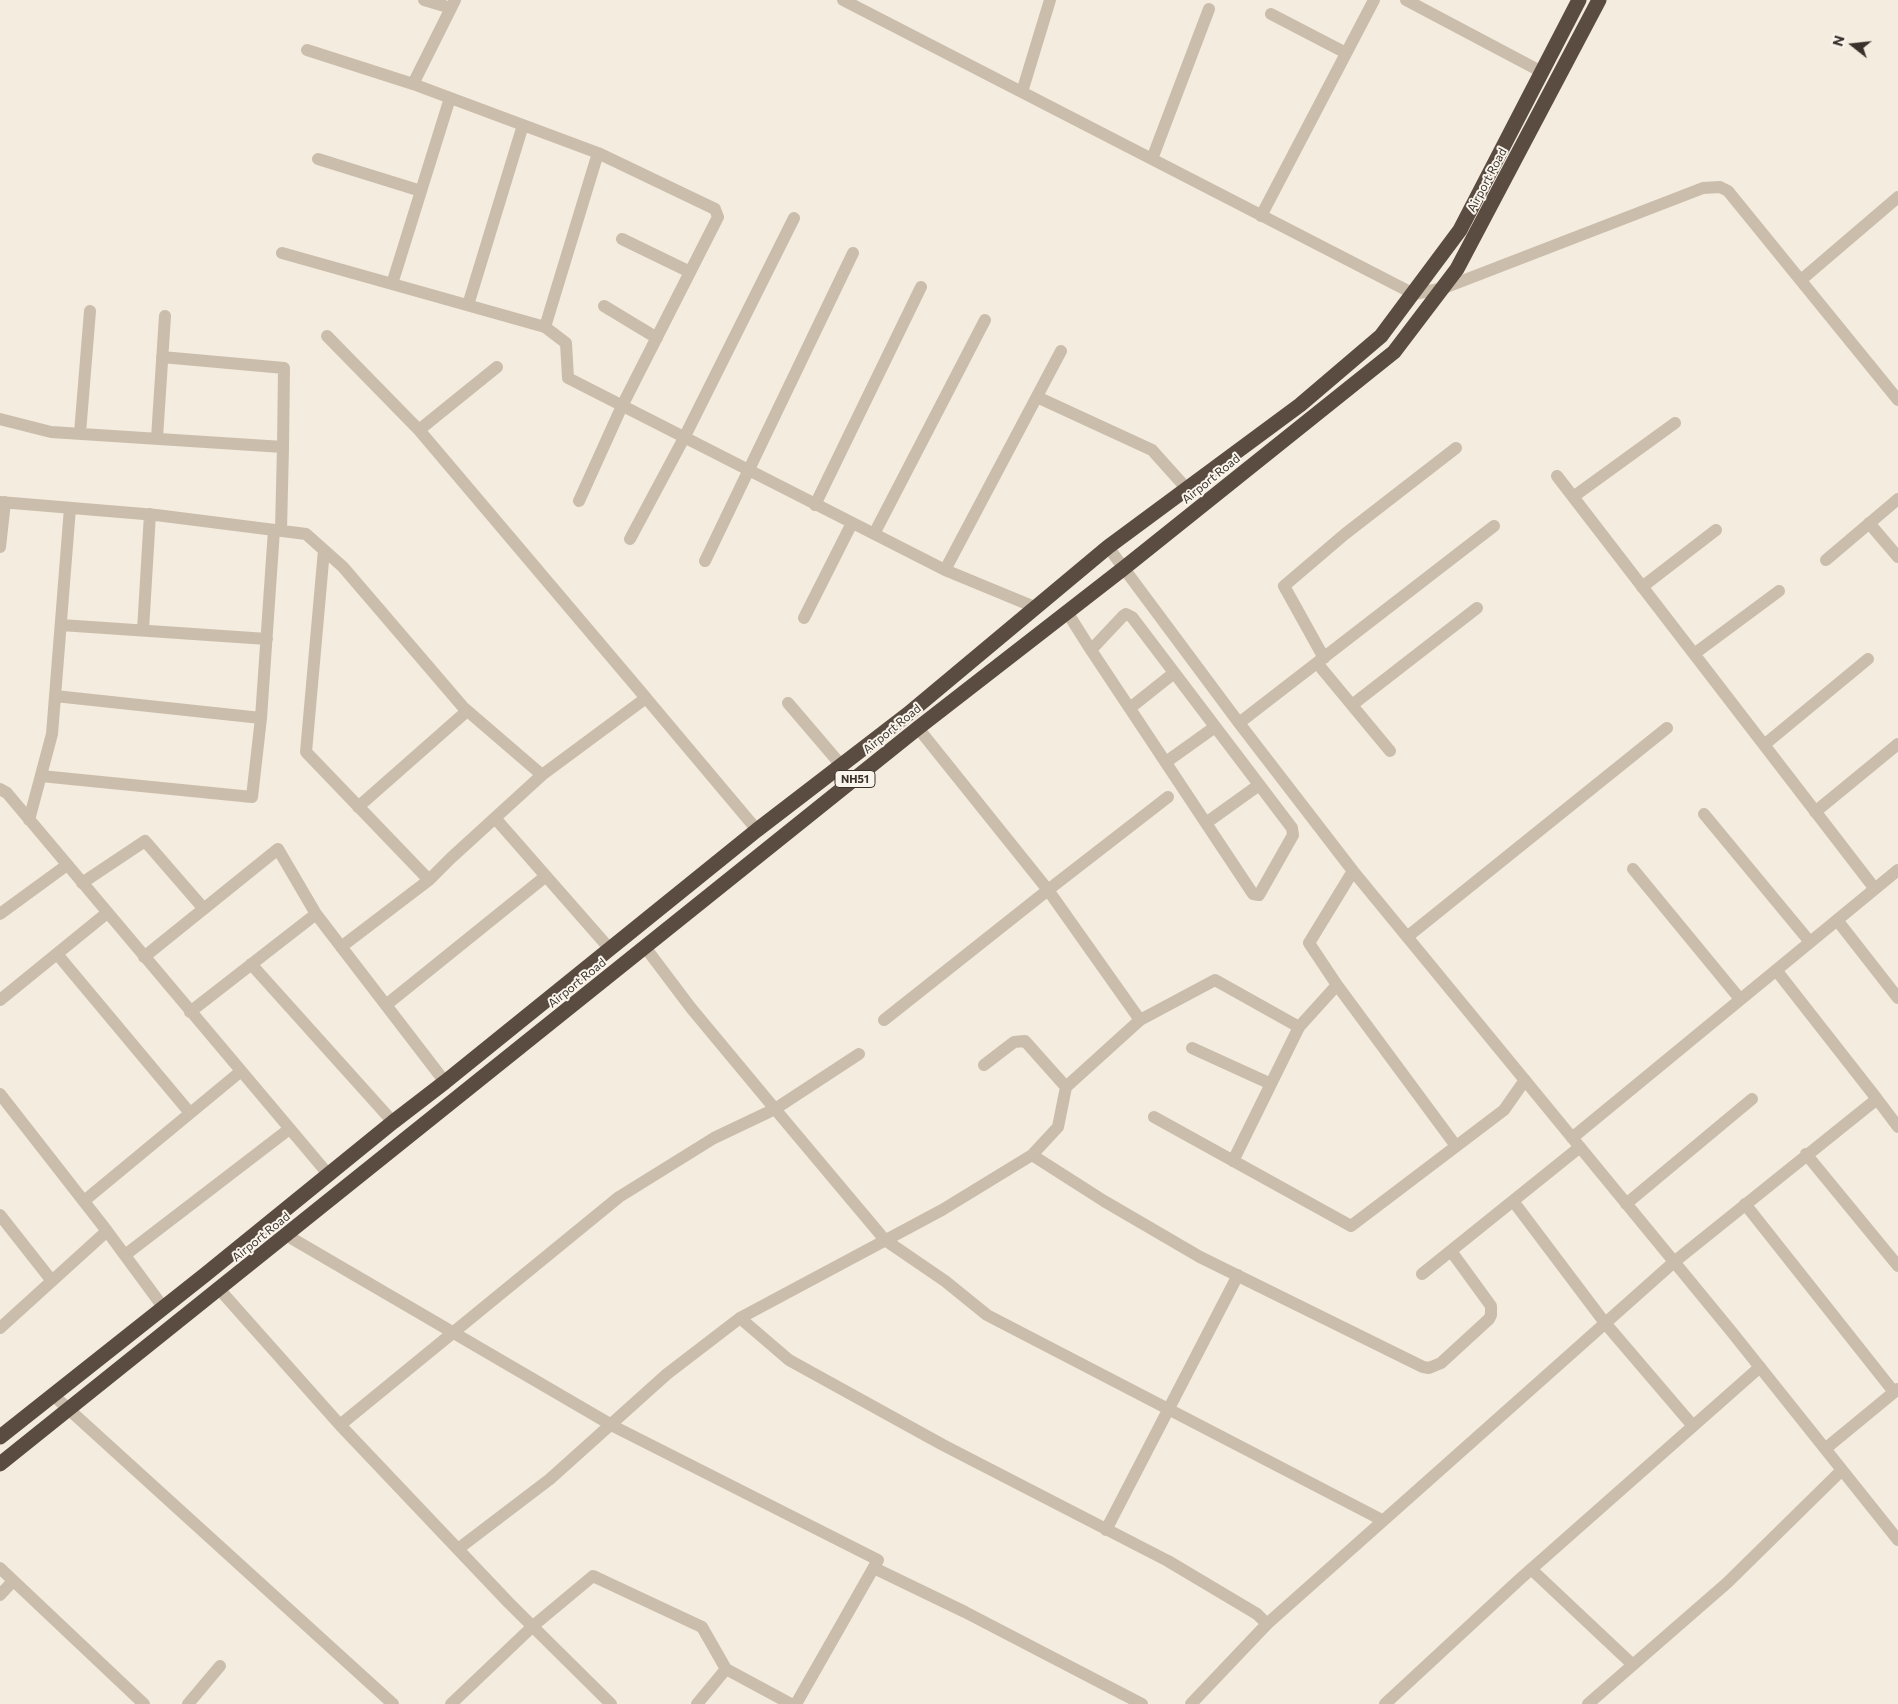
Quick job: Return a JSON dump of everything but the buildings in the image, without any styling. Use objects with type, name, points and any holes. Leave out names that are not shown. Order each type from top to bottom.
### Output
[{"type":"highway","name":"Airport Road","points":[[0,1437],[445,1082],[609,948],[841,765],[1036,608],[1108,547],[1300,405],[1381,336],[1460,230],[1579,0]]},
{"type":"highway","name":"Airport Road","points":[[0,1464],[220,1290],[918,728],[1124,568],[1394,352],[1457,270],[1599,0]]},
{"type":"street","points":[[414,84],[453,4],[424,0]]},
{"type":"street","points":[[843,0],[1414,294],[1444,288],[1694,191],[1713,186],[1728,191],[1898,400]]},
{"type":"street","points":[[1022,92],[1050,0]]},
{"type":"street","points":[[1261,216],[1374,0]]},
{"type":"street","points":[[1406,0],[1542,72]]},
{"type":"street","points":[[1152,159],[1209,9]]},
{"type":"street","points":[[1271,14],[1346,53]]},
{"type":"street","points":[[307,50],[414,84],[598,153],[716,209],[718,217],[715,226],[622,406],[579,501]]},
{"type":"street","points":[[392,284],[450,98]]},
{"type":"street","points":[[468,305],[523,125]]},
{"type":"street","points":[[545,327],[598,153]]},
{"type":"street","points":[[318,159],[421,191]]},
{"type":"street","points":[[1801,280],[1898,197]]},
{"type":"street","points":[[630,539],[684,438],[794,218]]},
{"type":"street","points":[[622,239],[690,272]]},
{"type":"street","points":[[282,253],[545,327],[566,343],[568,378],[945,570],[1036,608]]},
{"type":"street","points":[[705,561],[853,253]]},
{"type":"street","points":[[815,505],[921,287]]},
{"type":"street","points":[[604,306],[657,338]]},
{"type":"street","points":[[80,434],[90,311]]},
{"type":"street","points":[[157,438],[165,316]]},
{"type":"street","points":[[874,534],[985,320]]},
{"type":"street","points":[[327,336],[419,430],[757,830]]},
{"type":"street","points":[[945,570],[1061,352]]},
{"type":"street","points":[[42,776],[252,797],[278,530],[284,368],[162,357]]},
{"type":"street","points":[[419,430],[497,367]]},
{"type":"street","points":[[1037,396],[1152,450],[1187,489]]},
{"type":"street","points":[[0,419],[51,432],[282,447]]},
{"type":"street","points":[[1573,497],[1675,422]]},
{"type":"street","points":[[1390,751],[1352,705],[1320,661],[1284,586],[1345,534],[1456,448]]},
{"type":"street","points":[[1558,476],[1874,889]]},
{"type":"street","points":[[1826,560],[1898,499]]},
{"type":"street","points":[[0,547],[2,502],[150,514],[306,534],[343,567],[467,711],[542,775]]},
{"type":"street","points":[[29,820],[52,734],[70,508]]},
{"type":"street","points":[[143,630],[150,514]]},
{"type":"street","points":[[804,618],[852,523]]},
{"type":"street","points":[[1870,523],[1898,557]]},
{"type":"street","points":[[1239,723],[1494,526]]},
{"type":"street","points":[[1642,587],[1716,530]]},
{"type":"street","points":[[1108,547],[1239,723],[1353,871],[1760,1367],[1898,1540]]},
{"type":"street","points":[[324,550],[306,752],[429,880]]},
{"type":"street","points":[[1694,654],[1779,591]]},
{"type":"street","points":[[1352,705],[1477,608]]},
{"type":"street","points":[[1067,612],[1091,650],[1254,894],[1259,894],[1294,832],[1129,615],[1123,616],[1091,650]]},
{"type":"street","points":[[61,625],[267,639]]},
{"type":"street","points":[[1764,745],[1868,659]]},
{"type":"street","points":[[1130,708],[1174,673]]},
{"type":"street","points":[[55,696],[261,718]]},
{"type":"street","points":[[341,947],[429,880],[542,775],[646,698]]},
{"type":"street","points":[[788,703],[841,765]]},
{"type":"street","points":[[358,807],[467,711]]},
{"type":"street","points":[[1166,762],[1215,727]]},
{"type":"street","points":[[918,728],[1048,890],[1140,1020]]},
{"type":"street","points":[[1407,937],[1667,728]]},
{"type":"street","points":[[1815,812],[1898,744]]},
{"type":"street","points":[[1206,823],[1259,785]]},
{"type":"street","points":[[0,789],[7,793],[288,1130],[328,1174]]},
{"type":"street","points":[[884,1020],[1168,796]]},
{"type":"street","points":[[1704,814],[1810,942]]},
{"type":"street","points":[[495,818],[609,948]]},
{"type":"street","points":[[82,883],[145,841],[204,909]]},
{"type":"street","points":[[144,957],[278,849],[316,914],[445,1082]]},
{"type":"street","points":[[0,914],[67,866]]},
{"type":"street","points":[[1633,869],[1740,999]]},
{"type":"street","points":[[1353,871],[1309,943],[1337,985],[1456,1146]]},
{"type":"street","points":[[1422,1274],[1513,1201],[1576,1142],[1740,999],[1897,872]]},
{"type":"street","points":[[386,1005],[546,876]]},
{"type":"street","points":[[0,1000],[107,913]]},
{"type":"street","points":[[190,1012],[316,914]]},
{"type":"street","points":[[1837,920],[1898,998]]},
{"type":"street","points":[[645,948],[691,1008],[885,1240],[987,1315],[1170,1408],[1382,1520]]},
{"type":"street","points":[[57,954],[190,1113]]},
{"type":"street","points":[[251,964],[393,1122]]},
{"type":"street","points":[[1776,970],[1898,1127]]},
{"type":"street","points":[[458,1549],[550,1478],[667,1374],[740,1318],[942,1210],[1032,1156],[1058,1127],[1066,1087],[1140,1020],[1215,980],[1299,1027]]},
{"type":"street","points":[[1233,1160],[1299,1027],[1337,985]]},
{"type":"street","points":[[984,1065],[1014,1042],[1025,1041],[1066,1087]]},
{"type":"street","points":[[1192,1048],[1271,1084]]},
{"type":"street","points":[[340,1425],[619,1197],[714,1138],[775,1109],[859,1054]]},
{"type":"street","points":[[84,1201],[240,1072]]},
{"type":"street","points":[[1154,1117],[1351,1226],[1504,1110],[1525,1080]]},
{"type":"street","points":[[0,1094],[108,1231],[163,1307]]},
{"type":"street","points":[[1626,1204],[1752,1099]]},
{"type":"street","points":[[1190,1704],[1267,1624],[1674,1262],[1806,1154],[1877,1099]]},
{"type":"street","points":[[125,1255],[288,1130]]},
{"type":"street","points":[[1806,1154],[1898,1266]]},
{"type":"street","points":[[1032,1156],[1200,1257],[1429,1368],[1441,1363],[1490,1319],[1492,1310],[1450,1251]]},
{"type":"street","points":[[1513,1201],[1605,1323],[1693,1426]]},
{"type":"street","points":[[1745,1204],[1896,1391],[1825,1449]]},
{"type":"street","points":[[0,1215],[52,1281]]},
{"type":"street","points":[[0,1328],[108,1231]]},
{"type":"street","points":[[286,1235],[610,1424],[878,1560],[796,1704]]},
{"type":"street","points":[[1106,1530],[1238,1275]]},
{"type":"street","points":[[220,1290],[340,1425],[458,1549],[611,1704]]},
{"type":"street","points":[[740,1318],[789,1360],[943,1445],[1168,1561],[1257,1614],[1267,1624]]},
{"type":"street","points":[[1385,1704],[1531,1569],[1760,1367]]},
{"type":"street","points":[[53,1395],[393,1704]]},
{"type":"street","points":[[1588,1704],[1727,1583],[1842,1470]]},
{"type":"street","points":[[0,1568],[144,1704]]},
{"type":"street","points":[[874,1568],[973,1616],[1142,1704]]},
{"type":"street","points":[[1531,1569],[1633,1665]]},
{"type":"street","points":[[451,1704],[533,1626],[593,1576],[702,1627],[726,1669],[791,1704]]},
{"type":"street","points":[[0,1595],[13,1581]]},
{"type":"street","points":[[188,1704],[220,1666]]},
{"type":"street","points":[[697,1704],[726,1669]]}]
